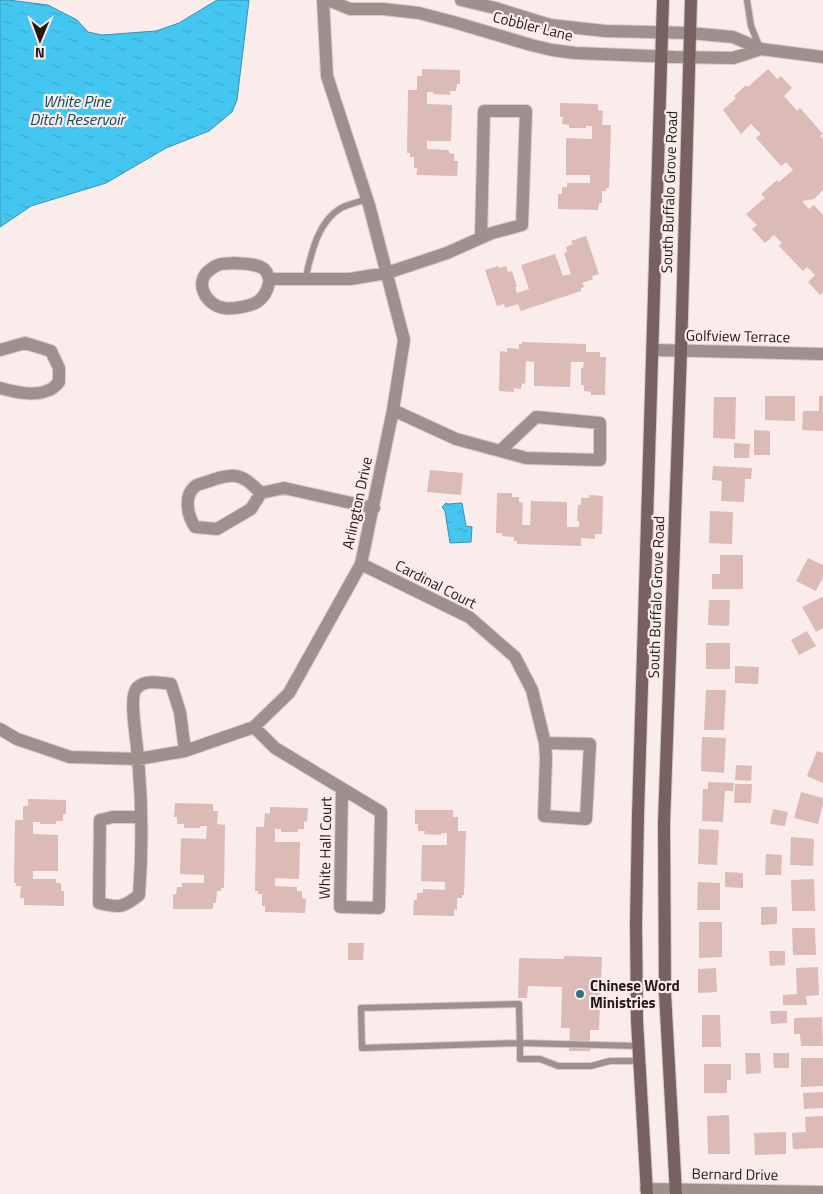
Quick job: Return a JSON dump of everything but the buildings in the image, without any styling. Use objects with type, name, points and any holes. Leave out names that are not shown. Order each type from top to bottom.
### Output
[{"type":"main road","name":"South Buffalo Grove Road","points":[[647,1191],[639,1046],[636,924],[653,350],[668,57],[668,33],[663,0]]},
{"type":"main road","name":"South Buffalo Grove Road","points":[[676,1192],[665,993],[664,824],[691,0]]},
{"type":"street","name":"Arlington Drive","points":[[0,729],[17,739],[70,757],[138,759],[185,751],[254,727],[290,693],[361,564],[393,410],[404,340],[367,198],[327,76],[323,0]]},
{"type":"street","name":"Cobbler Lane","points":[[328,0],[350,10],[384,9],[419,13],[552,50],[576,53],[733,58],[761,49]]},
{"type":"street","name":"Cobbler Lane","points":[[461,0],[550,24],[605,30],[690,33],[733,37],[761,49]]},
{"type":"street","points":[[761,49],[823,57]]},
{"type":"street","points":[[270,279],[350,279],[386,273],[447,252],[481,238],[492,233],[522,225],[526,112],[484,111],[481,238]]},
{"type":"street","points":[[234,263],[259,267],[265,270],[270,279],[267,292],[259,301],[247,307],[225,309],[213,305],[204,294],[202,285],[206,272],[217,265],[234,263]]},
{"type":"street","points":[[0,350],[25,343],[51,351],[59,368],[59,382],[50,390],[38,393],[15,392],[0,388]]},
{"type":"street","name":"Golfview Terrace","points":[[653,350],[823,354]]},
{"type":"street","points":[[393,410],[456,440],[526,458],[600,460],[600,423],[536,417],[500,451]]},
{"type":"street","points":[[261,493],[248,480],[235,476],[198,485],[190,493],[189,498],[188,512],[191,522],[195,527],[217,529],[250,509],[261,493],[284,488],[374,508]]},
{"type":"street","name":"Cardinal Court","points":[[361,564],[469,617],[515,658],[532,690],[545,743],[544,816],[586,819],[590,744],[545,743]]},
{"type":"street","points":[[141,817],[113,817],[100,820],[99,903],[115,906],[127,904],[139,895],[141,817],[134,717],[134,692],[138,686],[155,682],[171,684],[180,712],[185,751]]},
{"type":"street","name":"White Hall Court","points":[[254,727],[275,748],[381,812],[379,908],[340,907],[342,789]]},
{"type":"street","name":"Bernard Drive","points":[[647,1191],[823,1192]]},
{"type":"lane","points":[[747,0],[751,26],[761,49]]},
{"type":"lane","points":[[305,280],[315,244],[329,218],[341,209],[367,198]]},
{"type":"lane","points":[[639,1046],[520,1043],[362,1048],[361,1008],[519,1004],[520,1043],[520,1059],[540,1059],[558,1066],[591,1066],[610,1061],[640,1061]]},
{"type":"water","name":"White Pine Ditch Reservoir","points":[[0,0],[48,5],[77,20],[88,32],[102,35],[156,31],[179,23],[217,0],[249,0],[237,100],[232,112],[209,131],[166,148],[106,183],[31,206],[0,227]]},
{"type":"water","points":[[446,503],[462,503],[466,526],[472,527],[471,542],[450,543],[445,511],[442,507]]},
{"type":"place","name":"Chinese Word Ministries","points":[[580,994]]}]
